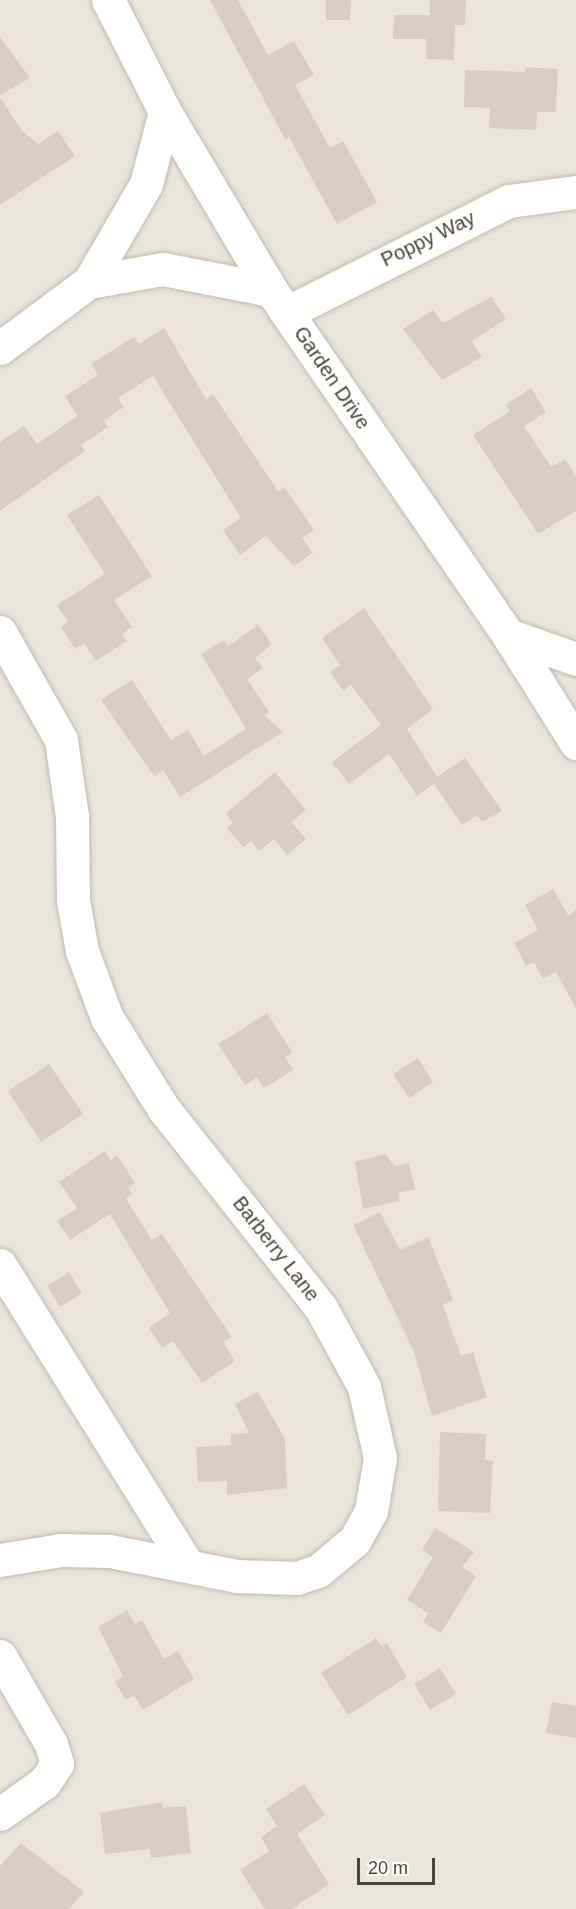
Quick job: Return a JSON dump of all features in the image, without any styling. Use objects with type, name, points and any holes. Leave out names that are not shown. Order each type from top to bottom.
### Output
[{"type":"street","name":"Garden Drive","points":[[108,0],[165,111],[279,301],[508,635],[576,743]]},
{"type":"street","points":[[0,348],[89,282],[146,184],[165,111]]},
{"type":"street","name":"Poppy Way","points":[[279,301],[509,201],[576,192]]},
{"type":"street","points":[[89,282],[163,269],[279,301]]},
{"type":"street","name":"Barberry Lane","points":[[0,632],[62,740],[72,816],[74,900],[82,951],[107,1018],[163,1108],[321,1308],[360,1377],[379,1441],[379,1482],[371,1511],[355,1540],[318,1571],[297,1578],[261,1579],[80,1550],[0,1560]]},
{"type":"street","points":[[508,635],[576,659]]},
{"type":"street","points":[[0,1265],[188,1566]]},
{"type":"street","points":[[0,1656],[51,1744],[57,1764],[45,1782],[0,1814]]},
{"type":"shaded area","points":[[0,0],[576,0],[576,1909],[0,1909],[0,1283],[211,1577],[0,1247]]},
{"type":"building","points":[[210,0],[238,0],[268,55],[294,41],[314,75],[295,85],[330,148],[343,141],[377,202],[337,224],[289,137],[285,139]]},
{"type":"building","points":[[326,0],[351,0],[350,20],[326,20]]},
{"type":"building","points":[[430,0],[466,0],[465,25],[455,25],[454,60],[426,59],[426,39],[393,39],[394,15],[430,15]]},
{"type":"building","points":[[0,37],[30,78],[0,95]]},
{"type":"building","points":[[525,67],[558,69],[556,112],[537,112],[536,130],[489,128],[490,108],[464,107],[465,70],[525,72]]},
{"type":"building","points":[[0,97],[22,131],[38,144],[58,131],[75,156],[0,205]]},
{"type":"building","points":[[491,297],[506,319],[472,341],[482,357],[442,380],[403,329],[433,310],[443,323]]},
{"type":"building","points":[[164,328],[206,399],[213,394],[278,491],[284,487],[314,530],[302,538],[313,553],[294,566],[266,536],[240,555],[223,530],[241,518],[153,376],[118,398],[124,407],[104,420],[108,427],[81,445],[85,451],[0,511],[0,442],[24,426],[37,444],[77,416],[65,396],[98,375],[91,364],[134,337],[139,344]]},
{"type":"building","points":[[531,388],[546,412],[524,426],[551,467],[565,459],[576,477],[576,511],[538,534],[473,435],[510,411],[505,405]]},
{"type":"building","points":[[99,495],[152,576],[114,600],[132,627],[122,634],[127,641],[96,661],[84,643],[75,649],[61,627],[68,622],[57,605],[105,574],[67,515]]},
{"type":"building","points":[[364,608],[433,709],[407,729],[437,777],[465,758],[502,811],[482,822],[477,815],[462,825],[434,784],[417,796],[389,754],[349,784],[332,762],[381,725],[351,685],[343,691],[330,672],[340,665],[322,638]]},
{"type":"building","points":[[258,625],[272,644],[255,658],[263,668],[247,679],[269,712],[264,715],[283,732],[180,797],[163,770],[154,776],[101,700],[132,680],[171,740],[188,730],[204,756],[246,729],[201,654],[224,640],[228,646]]},
{"type":"building","points":[[275,772],[306,810],[291,822],[306,839],[287,855],[274,839],[259,851],[251,841],[243,847],[227,828],[233,823],[226,813]]},
{"type":"building","points":[[553,889],[568,915],[576,910],[576,1008],[556,972],[543,979],[534,962],[526,966],[514,943],[538,930],[525,905]]},
{"type":"building","points":[[267,1013],[292,1052],[285,1057],[293,1070],[264,1088],[257,1077],[245,1085],[218,1044]]},
{"type":"building","points":[[418,1058],[433,1082],[409,1098],[393,1074]]},
{"type":"building","points":[[49,1064],[83,1114],[41,1142],[8,1091]]},
{"type":"building","points":[[105,1151],[111,1160],[117,1155],[135,1183],[128,1188],[132,1194],[126,1199],[152,1240],[162,1234],[232,1337],[223,1342],[235,1361],[202,1383],[173,1341],[162,1348],[149,1328],[170,1313],[110,1214],[70,1240],[57,1221],[77,1208],[59,1182]]},
{"type":"building","points":[[385,1154],[395,1166],[409,1163],[415,1189],[398,1193],[400,1201],[363,1209],[355,1162]]},
{"type":"building","points":[[380,1212],[400,1250],[428,1237],[453,1300],[443,1305],[461,1356],[473,1352],[487,1397],[432,1416],[414,1352],[353,1225]]},
{"type":"building","points":[[69,1272],[82,1293],[60,1307],[47,1286]]},
{"type":"building","points":[[258,1392],[285,1439],[287,1488],[227,1495],[227,1481],[198,1482],[196,1447],[231,1445],[231,1434],[249,1433],[235,1404]]},
{"type":"building","points":[[440,1432],[486,1434],[485,1460],[493,1461],[490,1513],[438,1511]]},
{"type":"building","points":[[435,1528],[474,1552],[462,1567],[476,1576],[441,1633],[423,1622],[428,1613],[407,1600],[433,1557],[422,1550]]},
{"type":"building","points":[[127,1610],[135,1624],[142,1620],[164,1659],[178,1651],[194,1679],[143,1710],[134,1695],[126,1700],[115,1682],[123,1676],[98,1627]]},
{"type":"building","points":[[376,1638],[381,1646],[387,1643],[407,1677],[348,1715],[321,1673]]},
{"type":"building","points":[[440,1668],[456,1694],[430,1710],[414,1684]]},
{"type":"building","points":[[552,1702],[576,1706],[576,1738],[546,1733]]},
{"type":"building","points":[[304,1784],[325,1815],[297,1834],[329,1884],[292,1909],[265,1909],[240,1870],[269,1851],[261,1837],[277,1826],[266,1809]]},
{"type":"building","points":[[162,1802],[163,1808],[186,1806],[191,1853],[151,1858],[150,1849],[105,1854],[100,1813]]},
{"type":"building","points":[[21,1843],[84,1892],[69,1909],[0,1909],[0,1866]]}]
